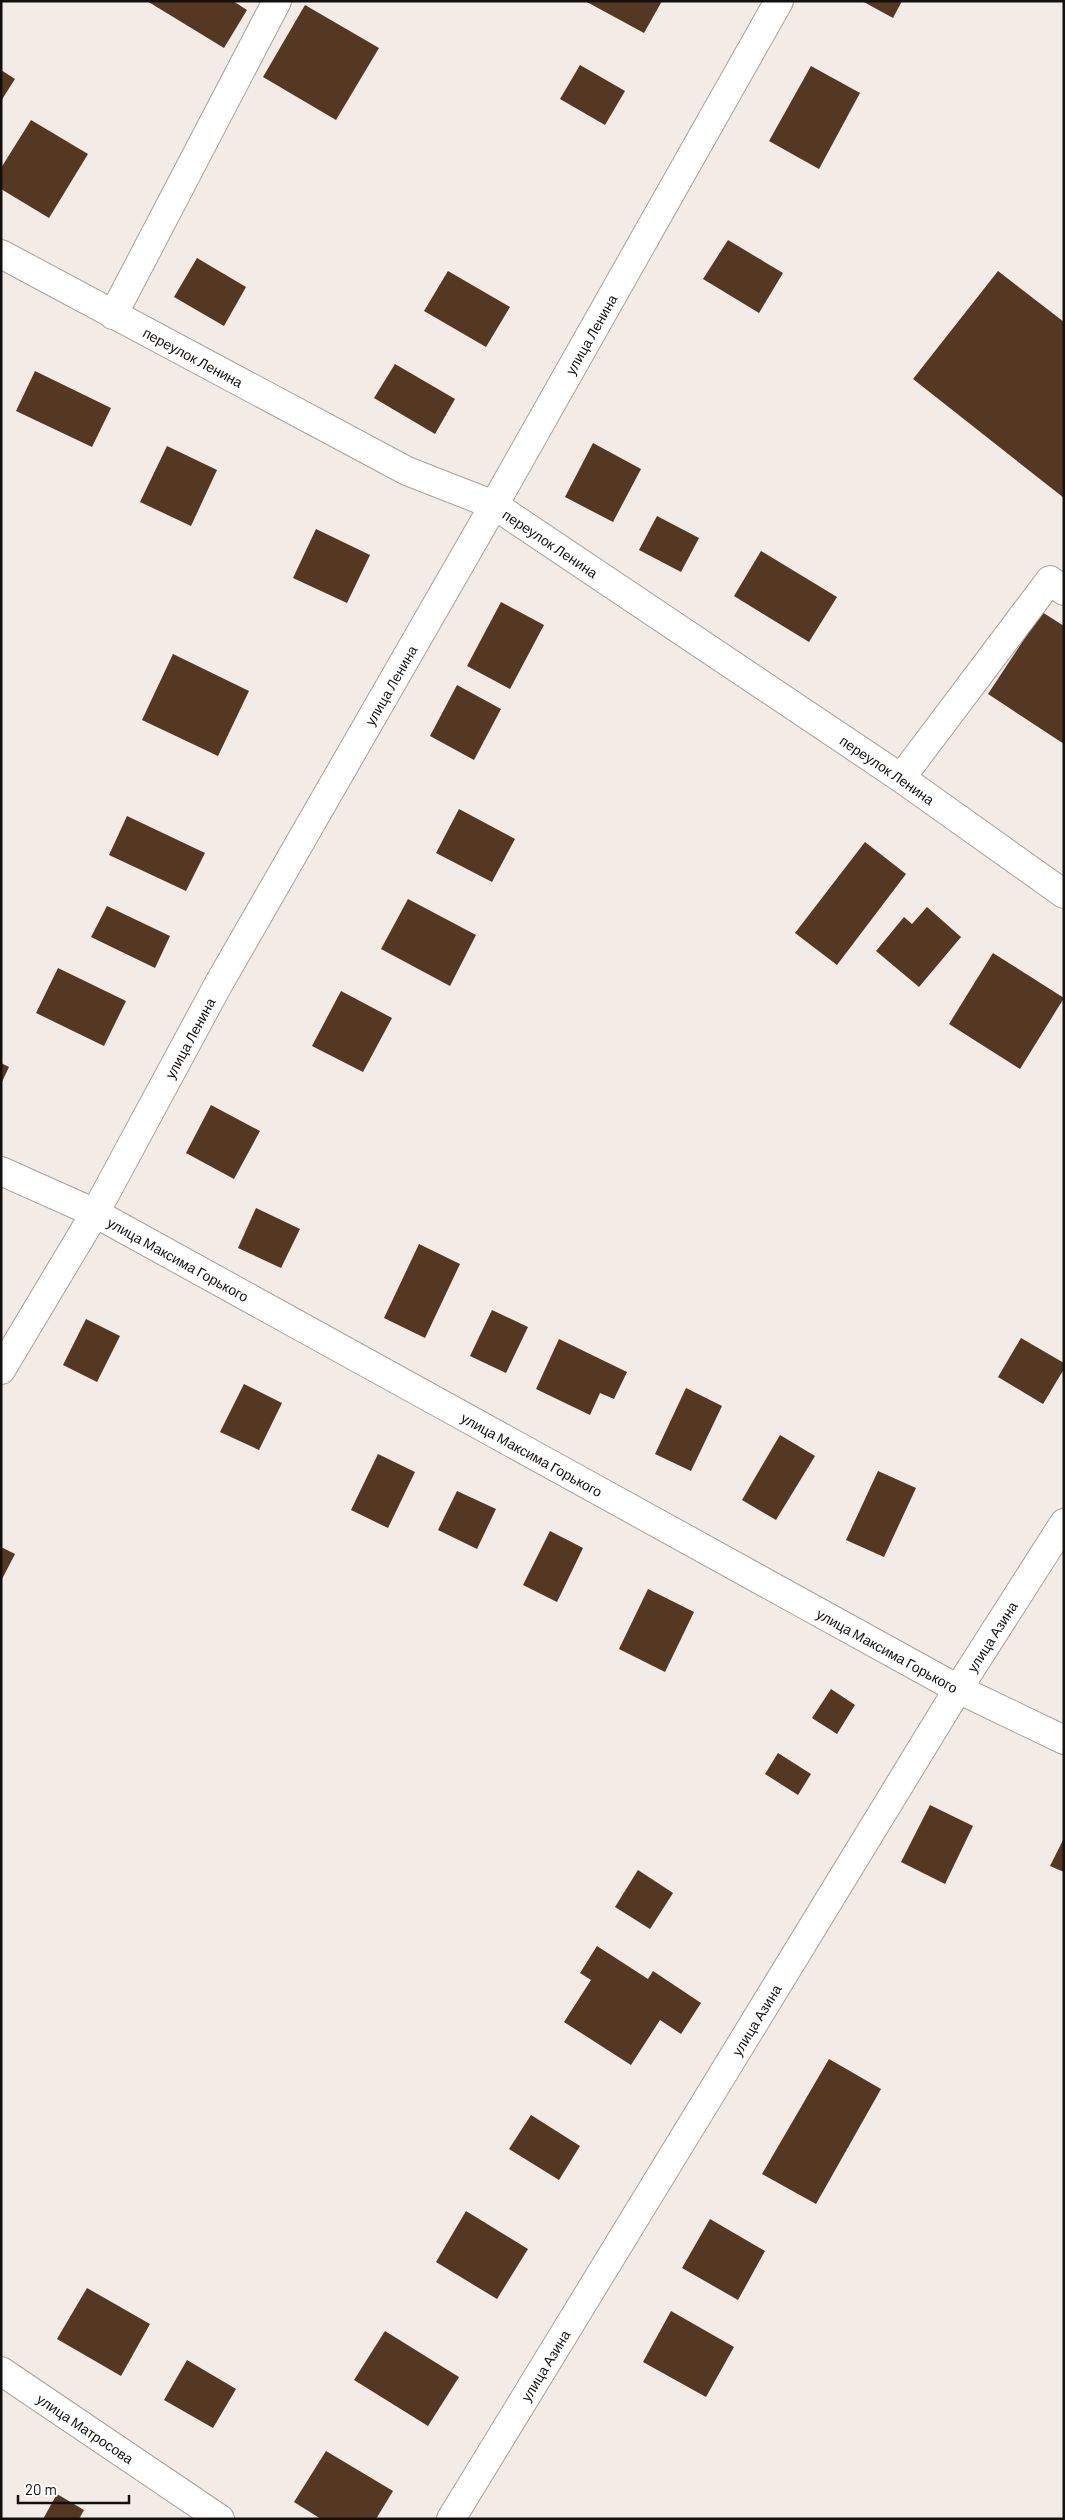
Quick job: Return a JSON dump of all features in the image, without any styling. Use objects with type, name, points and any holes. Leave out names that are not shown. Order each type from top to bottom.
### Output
[{"type":"street","points":[[113,315],[277,1]]},
{"type":"street","name":"улица Ленина","points":[[1,1370],[95,1213],[218,985],[494,505],[779,1]]},
{"type":"street","name":"переулок Ленина","points":[[1,254],[407,471],[494,505],[901,778],[1064,894]]},
{"type":"street","points":[[901,778],[1050,580],[1064,591]]},
{"type":"street","name":"улица Максима Горького","points":[[1,1171],[95,1213],[958,1689],[1064,1740]]},
{"type":"street","name":"улица Азина","points":[[451,2519],[958,1689],[1064,1523]]},
{"type":"street","name":"улица Матросова","points":[[1,2371],[220,2519]]},
{"type":"building","points":[[147,1],[233,1],[247,10],[224,48]]},
{"type":"building","points":[[585,1],[662,1],[644,33]]},
{"type":"building","points":[[862,1],[902,1],[893,18]]},
{"type":"building","points":[[305,5],[379,48],[336,120],[263,77]]},
{"type":"building","points":[[580,65],[625,91],[605,125],[560,99]]},
{"type":"building","points":[[811,66],[860,93],[819,169],[769,141]]},
{"type":"building","points":[[1,70],[15,79],[1,101]]},
{"type":"building","points":[[31,120],[88,154],[49,218],[1,189],[1,168]]},
{"type":"building","points":[[728,240],[783,273],[759,313],[703,279]]},
{"type":"building","points":[[197,258],[246,287],[224,326],[174,297]]},
{"type":"building","points":[[448,271],[510,307],[486,347],[424,311]]},
{"type":"building","points":[[998,271],[1064,322],[1064,498],[913,379]]},
{"type":"building","points":[[395,364],[455,399],[435,434],[374,398]]},
{"type":"building","points":[[35,371],[111,408],[92,447],[16,411]]},
{"type":"building","points":[[593,443],[641,469],[613,522],[565,497]]},
{"type":"building","points":[[167,446],[217,470],[191,526],[140,502]]},
{"type":"building","points":[[657,516],[699,538],[681,572],[639,550]]},
{"type":"building","points":[[316,529],[370,555],[347,603],[293,578]]},
{"type":"building","points":[[761,551],[837,597],[809,642],[734,596]]},
{"type":"building","points":[[501,602],[544,625],[510,689],[467,666]]},
{"type":"building","points":[[1042,612],[1064,626],[1064,744],[988,694]]},
{"type":"building","points":[[173,654],[249,691],[218,756],[142,720]]},
{"type":"building","points":[[457,685],[501,709],[474,760],[430,736]]},
{"type":"building","points":[[459,809],[515,839],[492,882],[436,853]]},
{"type":"building","points":[[127,816],[205,853],[186,891],[109,855]]},
{"type":"building","points":[[865,842],[906,874],[837,965],[795,933]]},
{"type":"building","points":[[408,899],[476,935],[450,986],[381,949]]},
{"type":"building","points":[[107,906],[170,936],[155,968],[91,937]]},
{"type":"building","points":[[927,907],[961,937],[919,987],[876,951],[904,917],[912,924]]},
{"type":"building","points":[[993,953],[1064,998],[1020,1069],[949,1024]]},
{"type":"building","points":[[58,968],[126,1001],[104,1046],[36,1013]]},
{"type":"building","points":[[341,991],[392,1018],[363,1072],[312,1046]]},
{"type":"building","points":[[1,1063],[9,1067],[1,1084]]},
{"type":"building","points":[[211,1105],[260,1131],[234,1179],[186,1153]]},
{"type":"building","points":[[256,1208],[300,1229],[281,1268],[238,1248]]},
{"type":"building","points":[[419,1244],[460,1264],[425,1338],[384,1318]]},
{"type":"building","points":[[492,1310],[528,1327],[506,1373],[470,1356]]},
{"type":"building","points":[[86,1319],[120,1336],[97,1382],[63,1365]]},
{"type":"building","points":[[1021,1338],[1064,1363],[1064,1369],[1043,1404],[998,1377]]},
{"type":"building","points":[[559,1339],[627,1372],[614,1399],[600,1393],[590,1415],[536,1389]]},
{"type":"building","points":[[244,1384],[282,1403],[259,1450],[220,1432]]},
{"type":"building","points":[[686,1388],[722,1406],[691,1471],[655,1454]]},
{"type":"building","points":[[780,1435],[815,1456],[776,1520],[742,1500]]},
{"type":"building","points":[[378,1454],[415,1472],[388,1528],[351,1510]]},
{"type":"building","points":[[878,1471],[916,1488],[884,1557],[846,1540]]},
{"type":"building","points":[[457,1491],[496,1509],[477,1549],[438,1530]]},
{"type":"building","points":[[550,1531],[583,1548],[557,1602],[523,1585]]},
{"type":"building","points":[[1,1547],[15,1554],[1,1581]]},
{"type":"building","points":[[648,1589],[694,1612],[665,1672],[619,1649]]},
{"type":"building","points":[[831,1689],[855,1705],[837,1734],[812,1718]]},
{"type":"building","points":[[778,1753],[811,1774],[798,1795],[765,1774]]},
{"type":"building","points":[[930,1805],[973,1826],[945,1884],[901,1862]]},
{"type":"building","points":[[1064,1838],[1064,1872],[1050,1866]]},
{"type":"building","points":[[638,1870],[673,1893],[650,1929],[615,1907]]},
{"type":"building","points":[[597,1946],[648,1979],[653,1971],[701,2003],[681,2034],[660,2020],[631,2065],[564,2022],[591,1980],[580,1973]]},
{"type":"building","points":[[829,2059],[881,2089],[816,2204],[762,2174]]},
{"type":"building","points":[[531,2115],[580,2146],[559,2180],[509,2149]]},
{"type":"building","points":[[466,2211],[528,2249],[497,2299],[436,2262]]},
{"type":"building","points":[[710,2219],[765,2251],[738,2300],[682,2268]]},
{"type":"building","points":[[87,2288],[150,2324],[121,2376],[57,2339]]},
{"type":"building","points":[[671,2311],[734,2347],[706,2397],[643,2362]]},
{"type":"building","points":[[385,2331],[459,2377],[428,2426],[354,2380]]},
{"type":"building","points":[[187,2360],[236,2389],[213,2428],[164,2400]]},
{"type":"building","points":[[326,2451],[393,2491],[376,2519],[321,2519],[294,2502]]},
{"type":"building","points":[[57,2494],[84,2510],[79,2519],[43,2519]]}]
